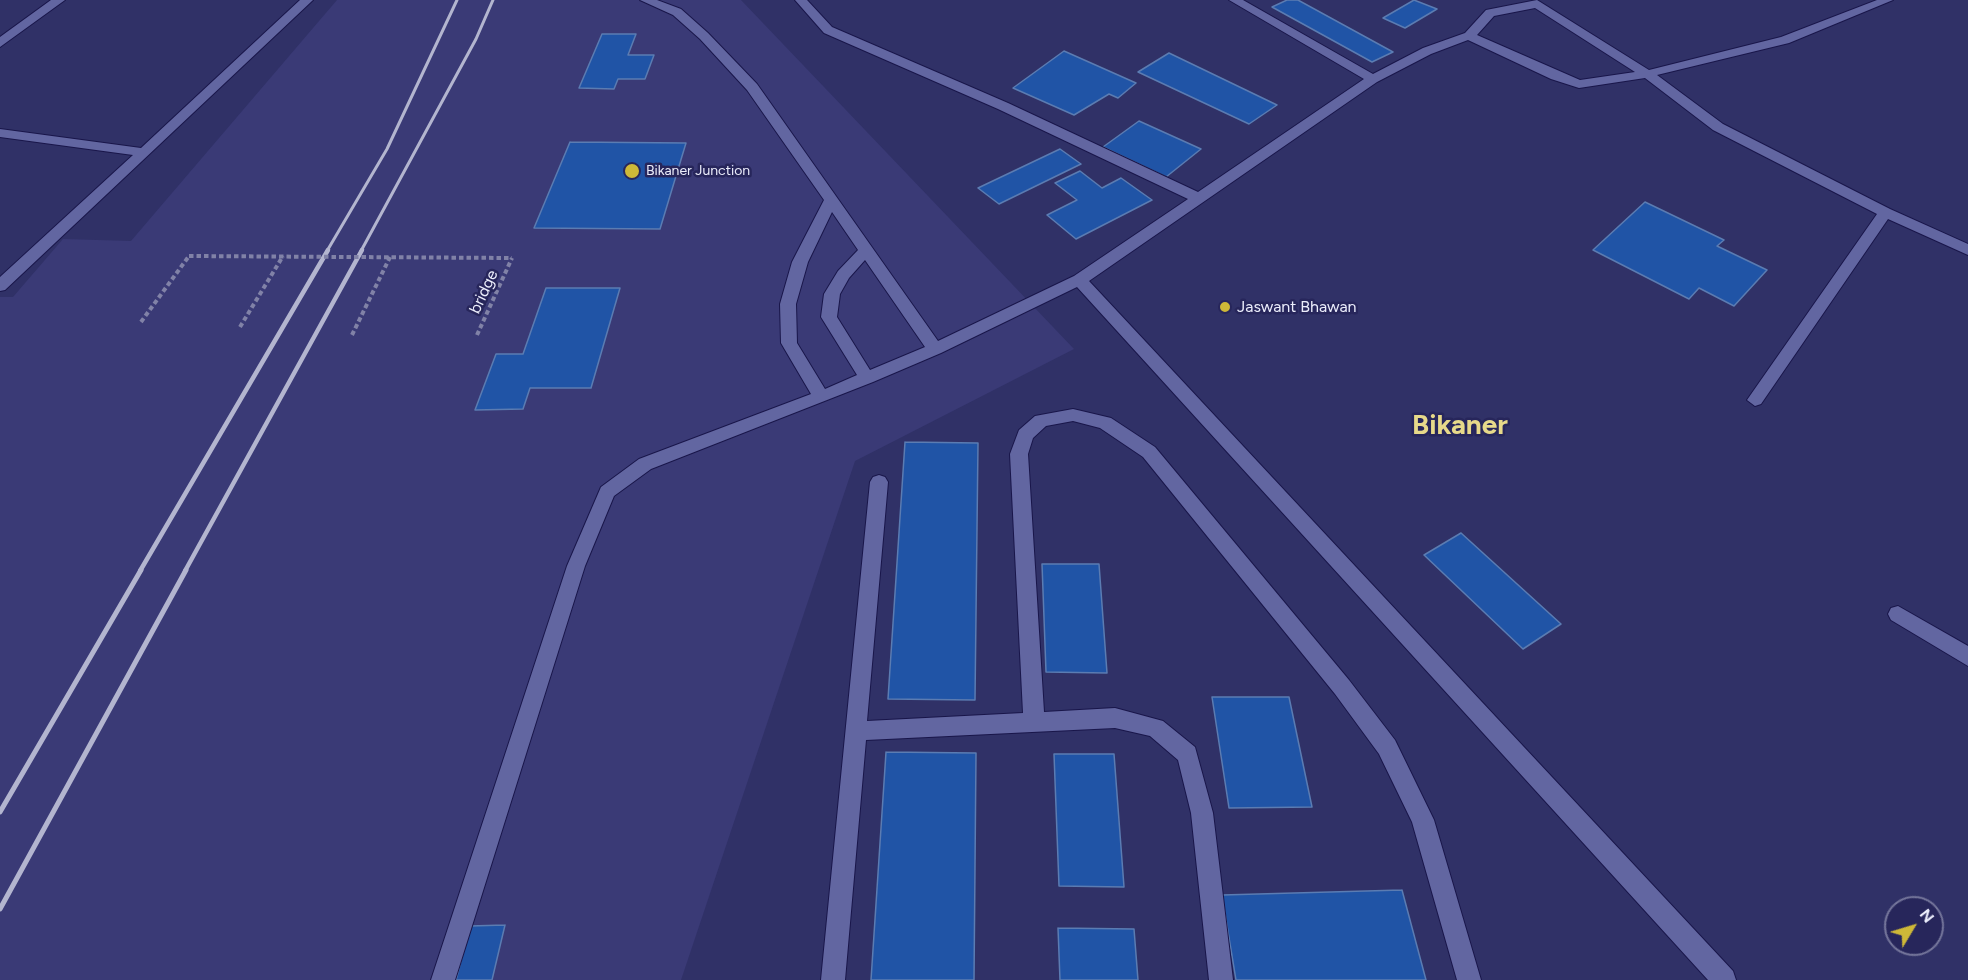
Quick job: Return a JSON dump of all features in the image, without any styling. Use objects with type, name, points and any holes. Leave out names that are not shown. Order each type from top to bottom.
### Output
[{"type":"street","points":[[0,43],[59,0]]},
{"type":"street","points":[[0,286],[307,0]]},
{"type":"street","points":[[646,0],[677,12],[732,64],[752,87],[935,349]]},
{"type":"street","points":[[801,0],[828,30],[1004,106],[1198,198]]},
{"type":"street","points":[[1235,0],[1373,78]]},
{"type":"street","points":[[1469,36],[1554,76],[1579,84],[1647,74],[1785,40],[1875,1]]},
{"type":"street","points":[[443,980],[576,566],[607,492],[645,464],[867,378],[935,349],[1079,280],[1373,78],[1427,51],[1469,36],[1490,13],[1535,2],[1647,74],[1718,127],[1885,212],[1968,250]]},
{"type":"street","points":[[0,134],[144,152]]},
{"type":"street","points":[[821,397],[789,344],[789,304],[800,262],[831,200]]},
{"type":"street","points":[[1755,400],[1885,212]]},
{"type":"street","points":[[866,250],[843,275],[832,294],[829,317],[867,378]]},
{"type":"street","points":[[1079,280],[1724,980]]},
{"type":"street","points":[[1034,722],[1019,454],[1025,435],[1041,421],[1073,415],[1106,423],[1149,452],[1342,687],[1387,747],[1423,820],[1469,980]]},
{"type":"street","points":[[833,980],[854,731],[879,482]]},
{"type":"street","points":[[1898,614],[1968,657]]},
{"type":"street","points":[[854,731],[1115,717],[1156,728],[1187,754],[1202,813],[1221,980]]},
{"type":"path","points":[[141,322],[189,256],[390,257],[352,335]]},
{"type":"path","points":[[240,327],[283,256]]},
{"type":"path","name":"bridge","points":[[390,257],[512,258],[477,335]]},
{"type":"shaded area","points":[[337,0],[741,0],[1074,349],[855,461],[681,980],[0,980],[0,297],[13,297],[63,239],[131,241]]},
{"type":"building","points":[[1287,0],[1298,0],[1393,52],[1372,62],[1272,7]]},
{"type":"building","points":[[1414,0],[1437,9],[1405,28],[1383,18]]},
{"type":"building","points":[[602,34],[636,34],[628,55],[654,55],[645,79],[618,79],[614,89],[579,88]]},
{"type":"building","points":[[1064,51],[1136,83],[1118,98],[1109,94],[1074,115],[1013,88]]},
{"type":"building","points":[[1169,53],[1277,105],[1249,124],[1138,72]]},
{"type":"building","points":[[1139,121],[1201,149],[1166,177],[1103,147]]},
{"type":"building","points":[[570,142],[686,143],[660,229],[534,228]]},
{"type":"building","points":[[1060,149],[1081,164],[999,204],[978,188]]},
{"type":"building","points":[[1080,171],[1102,188],[1121,178],[1152,200],[1076,239],[1047,215],[1077,200],[1055,183]]},
{"type":"building","points":[[1645,202],[1724,240],[1717,246],[1767,270],[1734,306],[1699,288],[1689,299],[1593,250]]},
{"type":"building","points":[[546,288],[620,288],[591,388],[530,388],[523,409],[475,410],[496,354],[523,354]]},
{"type":"building","points":[[905,442],[978,443],[975,700],[888,699]]},
{"type":"building","points":[[1461,533],[1561,624],[1523,649],[1424,555]]},
{"type":"building","points":[[1042,564],[1099,564],[1107,673],[1046,672]]},
{"type":"building","points":[[1212,697],[1289,697],[1312,807],[1229,808]]},
{"type":"building","points":[[886,752],[976,753],[974,980],[871,980]]},
{"type":"building","points":[[1054,754],[1114,754],[1124,887],[1059,886]]},
{"type":"building","points":[[1402,890],[1426,980],[1236,980],[1222,895]]},
{"type":"building","points":[[505,925],[492,980],[456,980],[470,926]]},
{"type":"building","points":[[1058,928],[1134,929],[1138,980],[1060,980]]},
{"type":"railway","points":[[327,251],[387,149],[457,0]]},
{"type":"railway","points":[[361,251],[476,39],[493,0]]},
{"type":"railway","points":[[140,571],[328,250]]},
{"type":"railway","points":[[185,571],[362,250]]},
{"type":"railway","points":[[0,812],[141,570]]},
{"type":"railway","points":[[0,909],[186,570]]},
{"type":"place","name":"Bikaner Junction","points":[[632,171]]},
{"type":"place","name":"Jaswant Bhawan","points":[[1225,307]]},
{"type":"district","name":"Bikaner","points":[[1460,426]]}]
